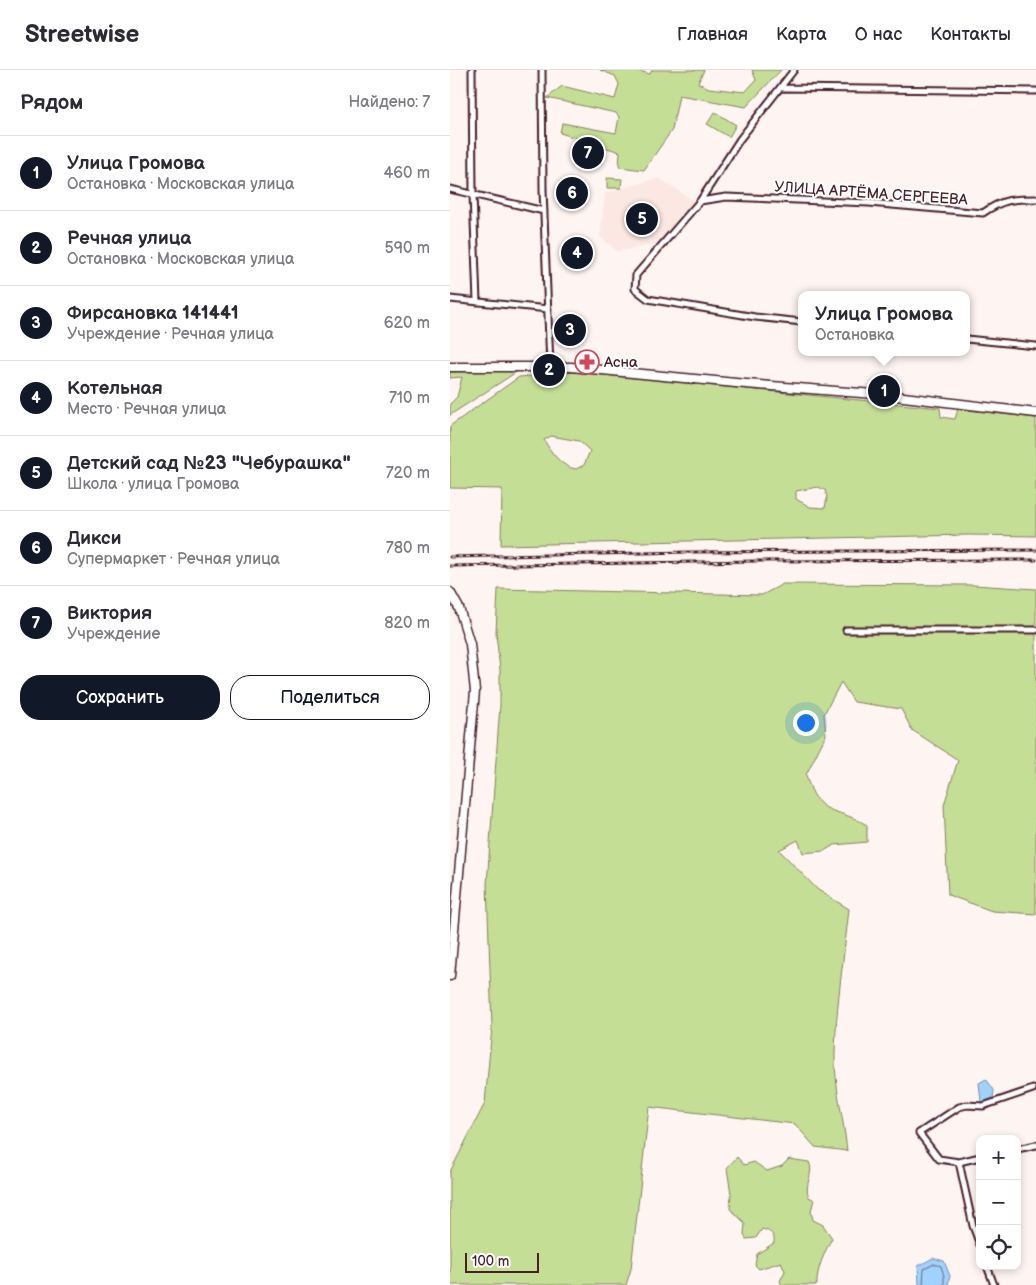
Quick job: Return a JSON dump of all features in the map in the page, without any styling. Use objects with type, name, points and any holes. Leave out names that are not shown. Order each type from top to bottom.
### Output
[{"type":"street","points":[[472,70],[473,194],[477,302]]},
{"type":"street","points":[[542,70],[544,211],[550,366]]},
{"type":"street","points":[[794,70],[740,140],[700,201],[636,274],[635,289],[648,299],[755,317],[798,322]]},
{"type":"street","points":[[782,88],[1036,91]]},
{"type":"street","points":[[450,189],[544,211]]},
{"type":"street","name":"УЛИЦА АРТЁМА СЕРГЕЕВА","points":[[700,201],[726,197],[869,203],[983,213],[996,204],[1009,199],[1036,199]]},
{"type":"street","points":[[450,299],[548,309]]},
{"type":"street","points":[[970,339],[1036,346]]},
{"type":"street","points":[[450,367],[550,366],[887,395],[1036,413]]},
{"type":"street","points":[[450,592],[465,625],[473,659],[475,691],[450,976]]},
{"type":"street","points":[[846,630],[1036,630]]},
{"type":"street","points":[[976,1158],[959,1162],[939,1159],[920,1133],[959,1107],[967,1105],[983,1106],[1034,1089]]},
{"type":"street","points":[[1021,1148],[1036,1145]]},
{"type":"street","points":[[959,1162],[976,1234]]},
{"type":"street","points":[[988,1270],[994,1285]]},
{"type":"shaded area","points":[[659,178],[696,202],[660,243],[617,252],[600,236],[605,193]]},
{"type":"green space","points":[[600,70],[635,70],[650,74],[652,70],[704,70],[698,83],[709,88],[745,92],[756,80],[752,70],[781,70],[746,107],[679,95],[672,130],[644,170],[619,167],[620,152],[560,133],[562,123],[616,133],[619,117],[616,113],[547,98],[562,86],[615,99],[619,84],[615,76]]},
{"type":"green space","points":[[715,112],[736,125],[729,137],[707,124]]},
{"type":"green space","points":[[607,178],[622,179],[621,188],[607,188]]},
{"type":"green space","points":[[518,371],[450,415],[450,404],[457,397],[462,377],[450,378],[450,372]]},
{"type":"green space","points":[[575,372],[940,408],[941,417],[955,419],[958,409],[1036,418],[1036,536],[968,535],[501,545],[502,489],[450,488],[450,426],[519,377]],"holes":[[[551,436],[579,441],[590,451],[584,465],[576,469],[561,462],[544,440]],[[818,487],[825,490],[827,497],[825,508],[810,507],[796,499],[796,491]]]},
{"type":"green space","points":[[783,584],[973,585],[1036,589],[1036,914],[992,911],[948,895],[944,805],[958,760],[912,730],[901,709],[854,702],[841,682],[824,714],[826,735],[806,775],[816,799],[822,805],[867,825],[867,842],[834,845],[824,851],[803,853],[798,840],[779,850],[818,890],[849,909],[835,1053],[836,1078],[847,1151],[815,1147],[795,1124],[649,1107],[631,1269],[626,1285],[450,1285],[450,1172],[485,1103],[492,1027],[487,884],[500,705],[500,670],[496,633],[498,589],[762,595]]},
{"type":"green space","points":[[737,1157],[744,1165],[754,1162],[767,1171],[782,1166],[789,1159],[809,1162],[811,1170],[807,1188],[809,1197],[814,1200],[811,1211],[813,1220],[823,1225],[832,1238],[819,1267],[817,1285],[782,1285],[780,1281],[785,1271],[781,1262],[759,1269],[755,1265],[757,1254],[774,1243],[774,1237],[770,1232],[762,1229],[756,1238],[746,1239],[744,1234],[745,1223],[730,1209],[731,1194],[727,1168]]},
{"type":"water","points":[[986,1079],[994,1090],[993,1099],[981,1102],[979,1083]]},
{"type":"water","points":[[933,1258],[944,1261],[950,1276],[948,1285],[919,1285],[918,1266]]},
{"type":"railway","points":[[450,557],[689,552],[1036,550]]},
{"type":"railway","points":[[450,566],[756,561],[1036,560]]},
{"type":"place","name":"Виктория","points":[[588,153]]},
{"type":"place","name":"Дикси","points":[[572,193]]},
{"type":"place","name":"Детский сад №23 \"Чебурашка\"","points":[[642,219]]},
{"type":"place","name":"Котельная","points":[[577,253]]},
{"type":"place","name":"Фирсановка 141441","points":[[570,330]]},
{"type":"place","name":"Асна","points":[[587,362]]},
{"type":"place","name":"Речная улица","points":[[549,370]]},
{"type":"place","name":"Улица Громова","points":[[884,391]]}]
